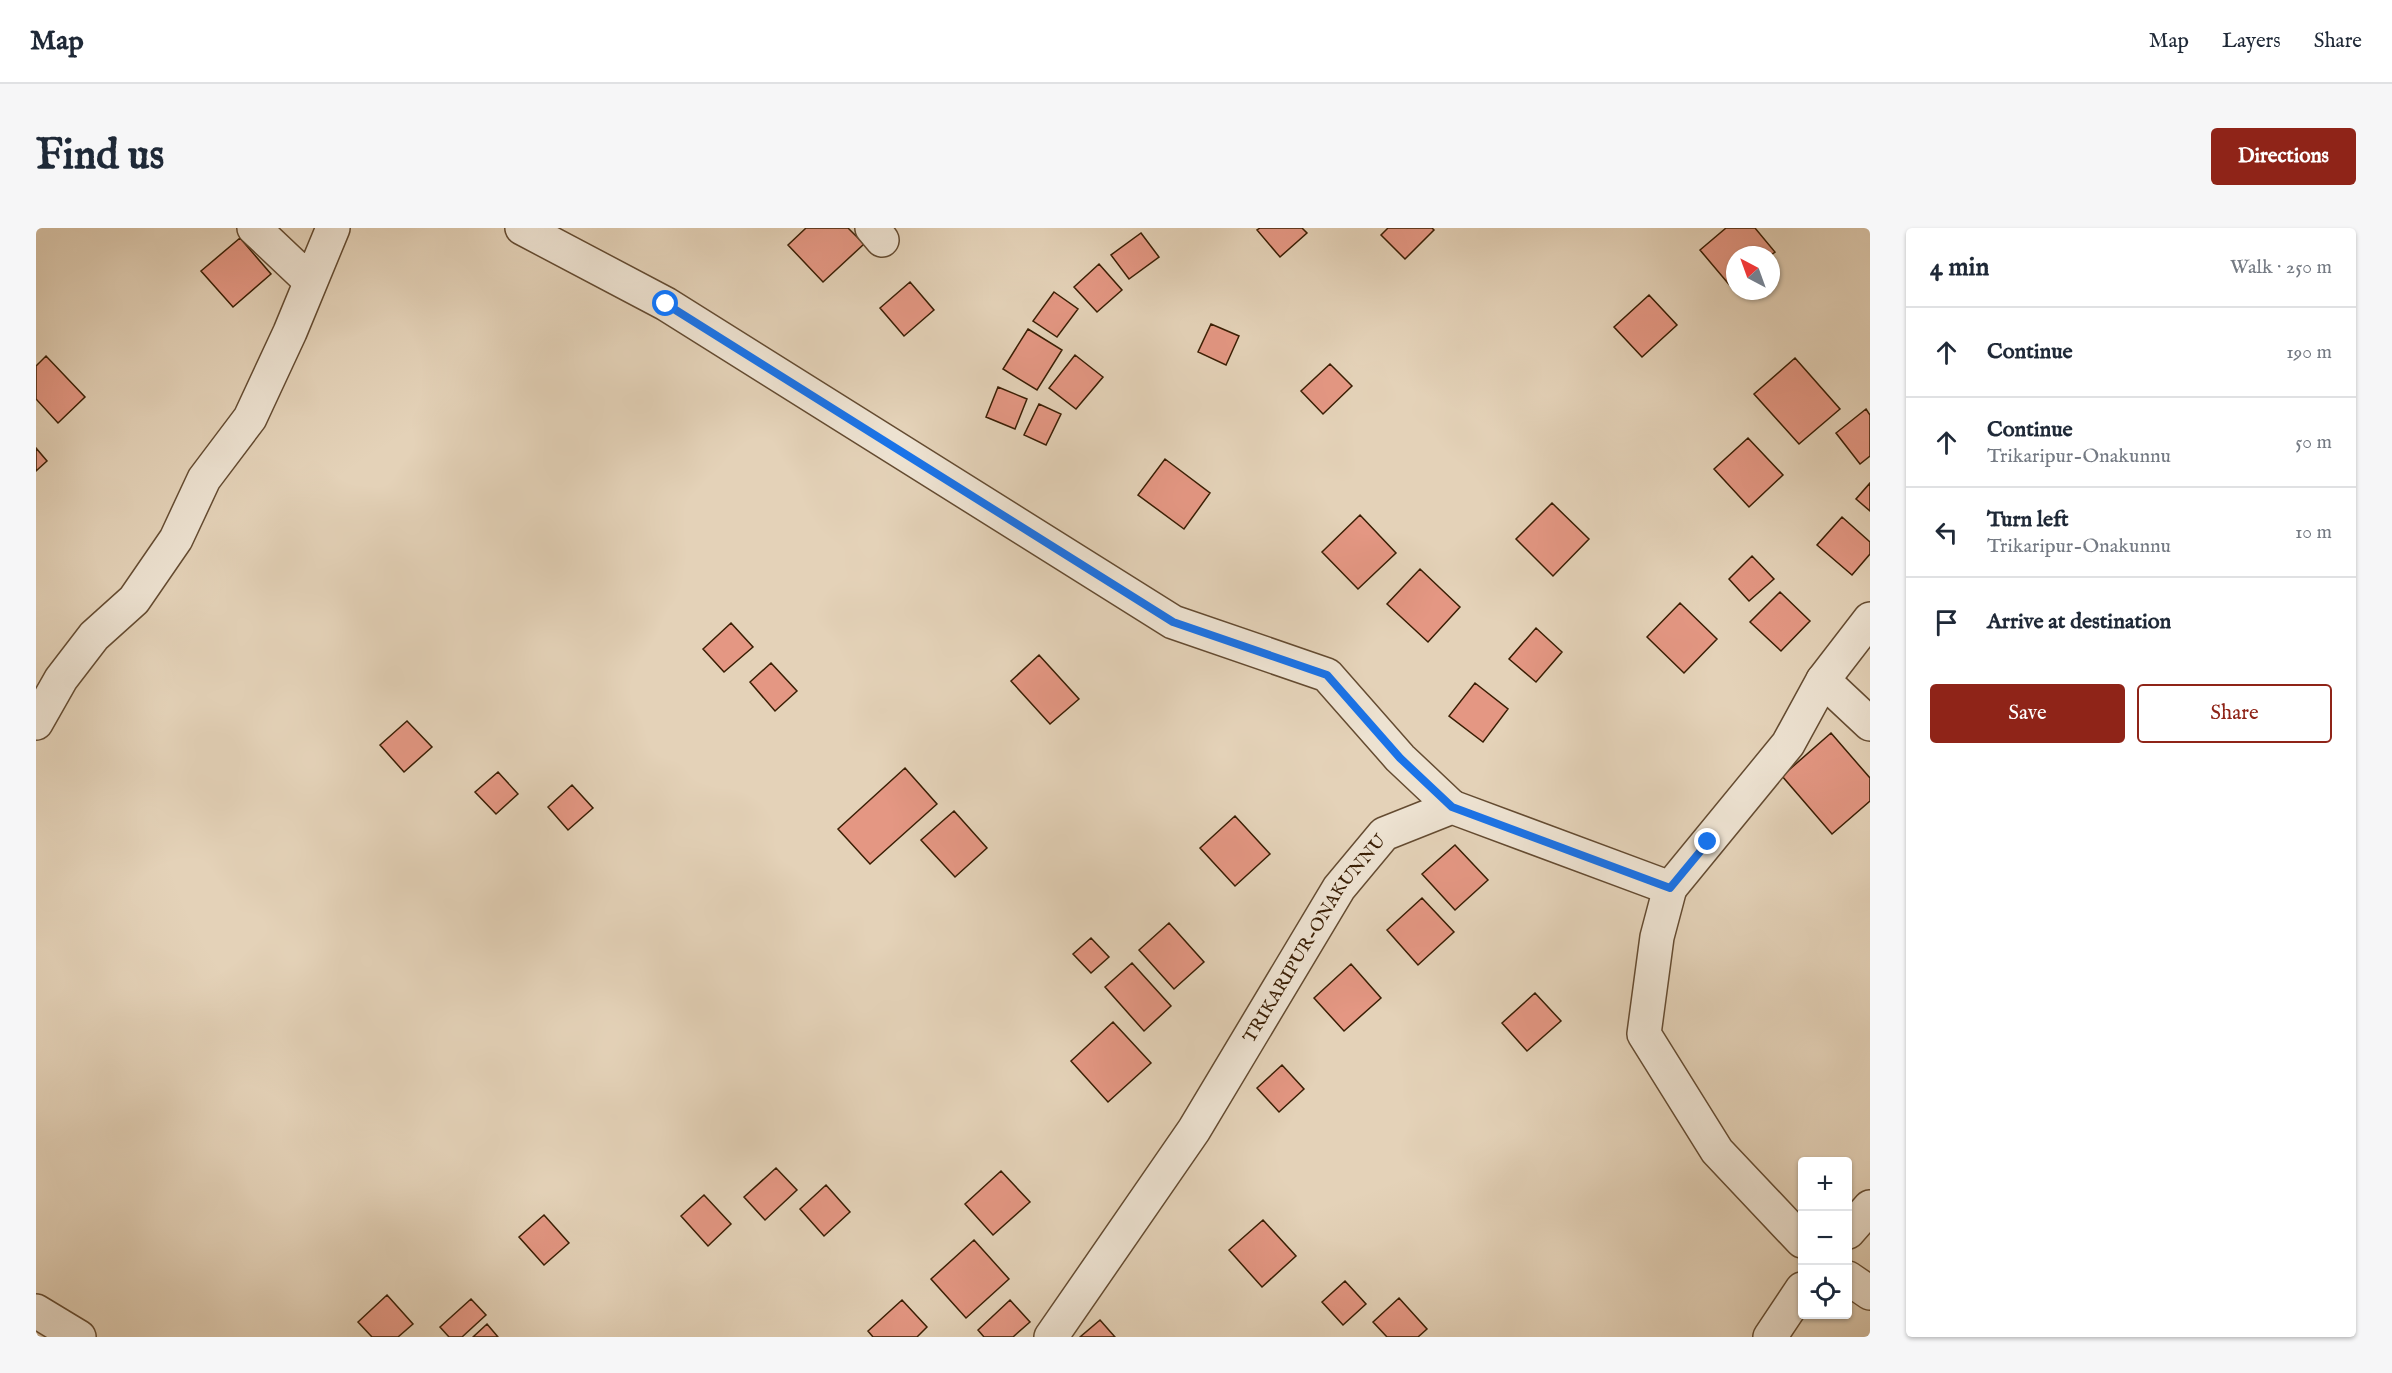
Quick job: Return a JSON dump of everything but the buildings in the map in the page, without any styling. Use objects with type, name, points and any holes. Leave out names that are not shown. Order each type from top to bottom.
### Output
[{"type":"street","points":[[254,228],[310,281]]},
{"type":"street","points":[[38,713],[94,636],[134,600],[176,539],[204,479],[250,418],[290,332],[333,228]]},
{"type":"street","points":[[522,228],[666,304],[1173,622],[1327,675],[1400,758],[1452,807],[1670,888]]},
{"type":"street","points":[[1798,1236],[1717,1151],[1644,1034],[1657,937],[1670,888],[1788,744],[1823,680],[1870,620]]},
{"type":"street","points":[[1823,680],[1870,724]]},
{"type":"street","name":"TRIKARIPUR-ONAKUNNU","points":[[1051,1337],[1194,1130],[1339,888],[1384,834],[1452,807]]},
{"type":"street","points":[[1852,1227],[1870,1207]]},
{"type":"street","points":[[1852,1281],[1870,1293]]},
{"type":"street","points":[[1770,1337],[1798,1296]]},
{"type":"street","points":[[36,1311],[79,1337]]},
{"type":"route","points":[[666,304],[1173,622],[1327,675],[1400,758],[1452,807],[1503,824],[1670,888],[1708,842]]}]
